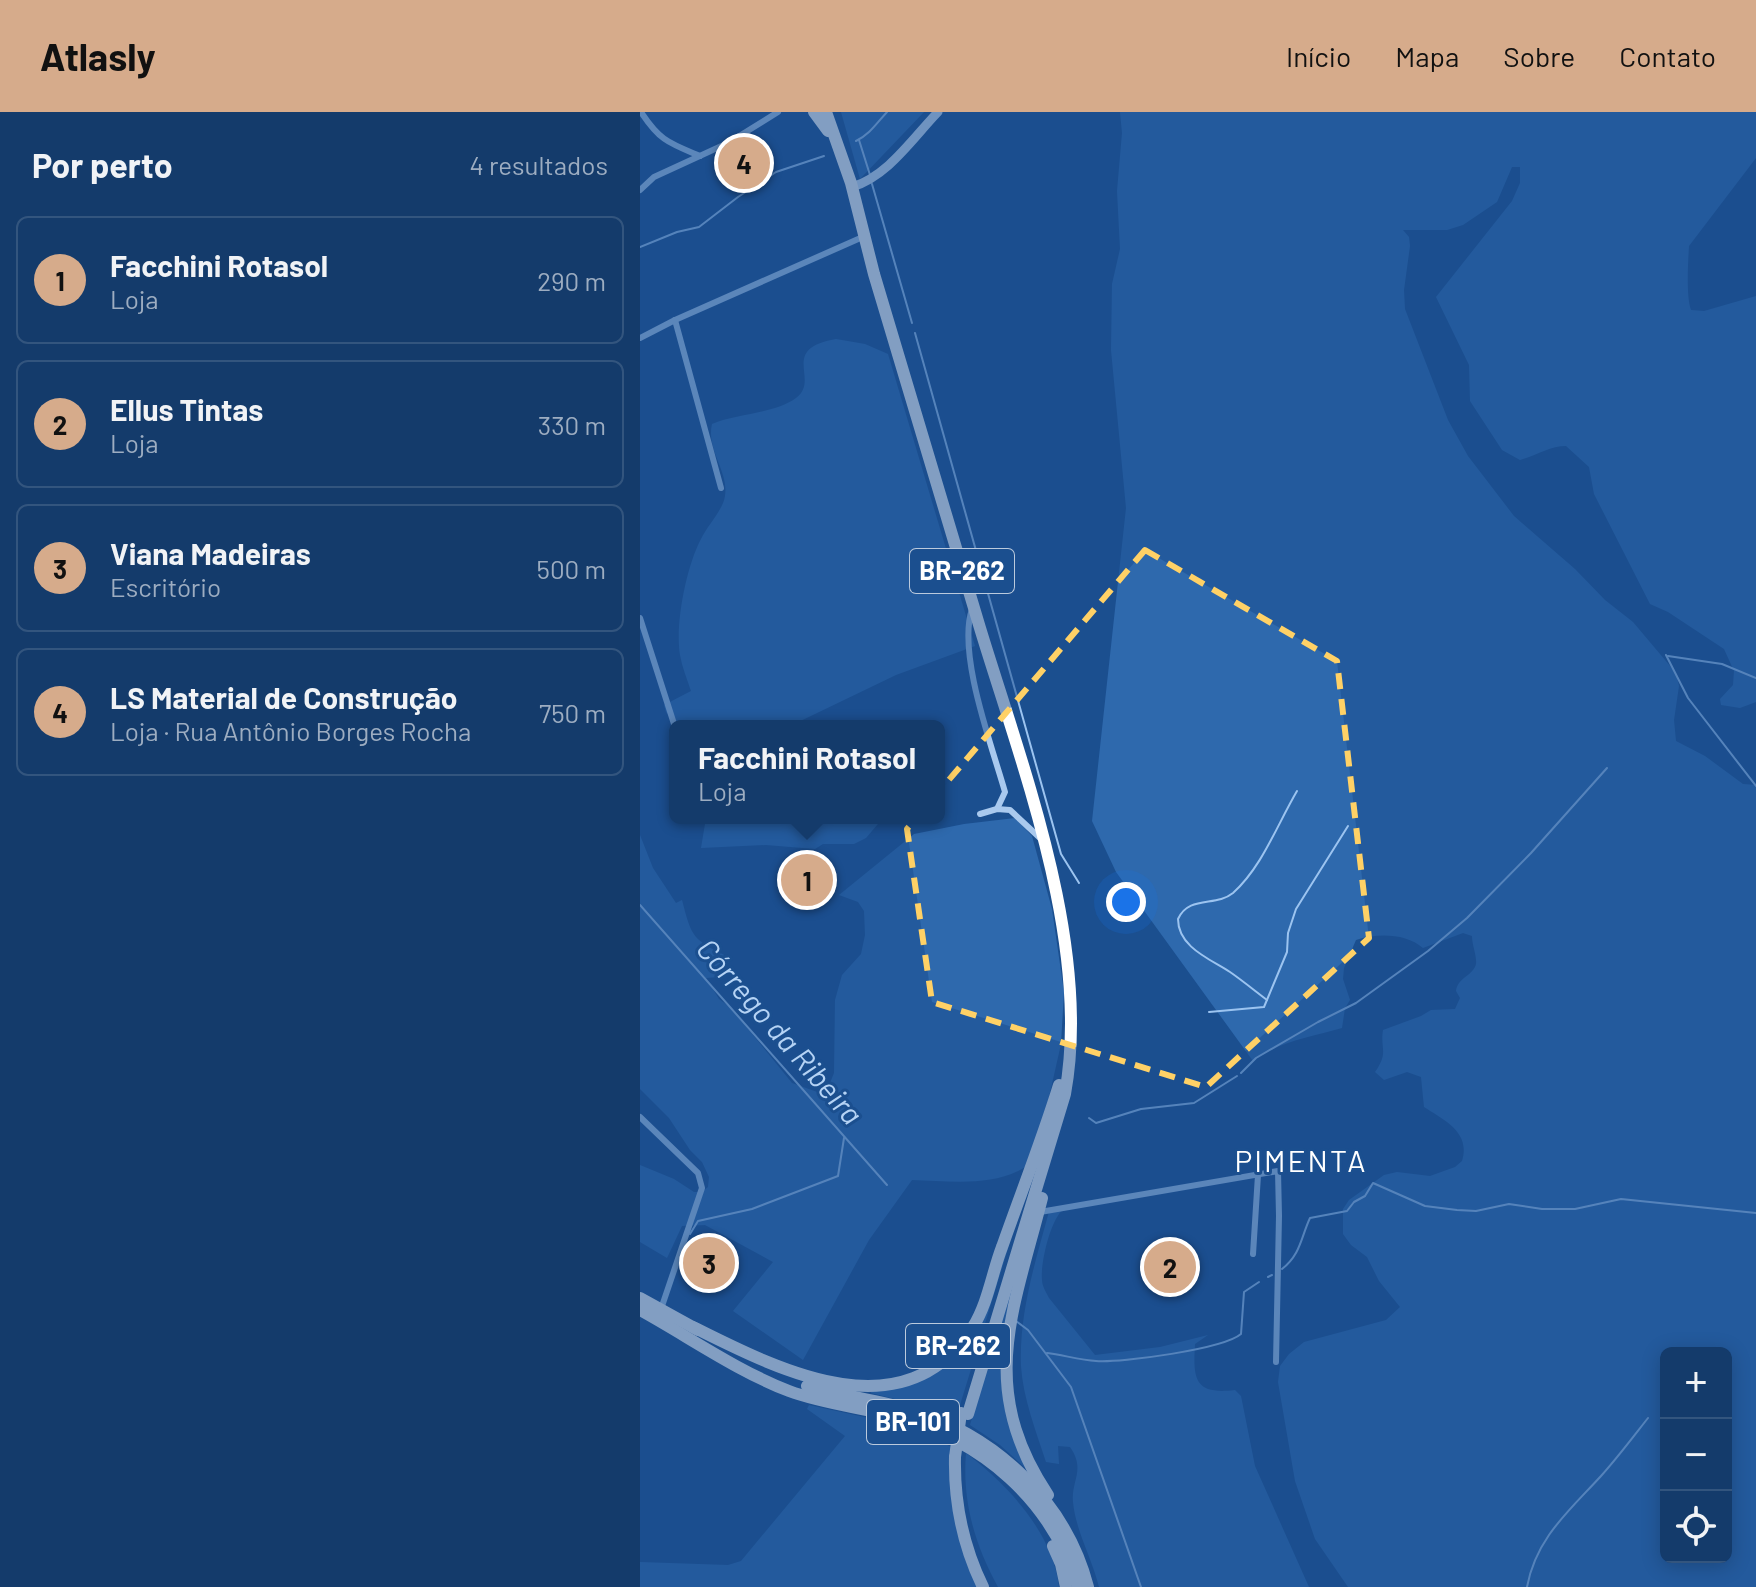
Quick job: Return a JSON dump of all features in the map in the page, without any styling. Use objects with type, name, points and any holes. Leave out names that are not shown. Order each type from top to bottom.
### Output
[{"type":"highway","points":[[814,112],[837,147]]},
{"type":"highway","points":[[829,112],[851,185]]},
{"type":"highway","name":"BR-262","points":[[829,112],[874,274],[1043,840],[1063,933],[1070,977],[1071,1012],[1065,1107],[1010,1319],[1006,1349],[1012,1413],[1022,1444],[1067,1525],[1080,1562]]},
{"type":"highway","name":"BR-262","points":[[983,1587],[960,1520],[956,1495],[958,1458],[965,1413],[1052,1116],[1071,1012]]},
{"type":"highway","name":"BR-262","points":[[965,1413],[1059,1115],[1071,1047]]},
{"type":"highway","name":"BR-262","points":[[693,1327],[782,1369],[838,1384],[862,1387],[894,1383],[914,1377],[939,1362],[966,1336],[982,1308],[1061,1079]]},
{"type":"highway","name":"BR-101","points":[[640,1298],[795,1382],[915,1412],[970,1435],[1008,1462],[1037,1490],[1060,1521],[1088,1587]]},
{"type":"highway","name":"BR-101","points":[[640,1310],[777,1386],[819,1400],[912,1421],[953,1438],[983,1456],[1020,1488],[1044,1517],[1063,1549],[1078,1587]]},
{"type":"highway","points":[[983,1456],[1009,1481],[1036,1518],[1058,1557],[1066,1587]]},
{"type":"highway","name":"BR-262","points":[[958,1458],[968,1524],[992,1587]]},
{"type":"street","points":[[641,112],[656,134],[672,145],[700,156]]},
{"type":"street","points":[[640,190],[654,177],[728,143],[778,112]]},
{"type":"street","points":[[851,185],[869,182],[884,170],[938,112]]},
{"type":"street","points":[[640,338],[865,236]]},
{"type":"street","points":[[675,320],[721,488]]},
{"type":"street","points":[[973,606],[969,635],[972,675],[1005,792],[997,809]]},
{"type":"street","points":[[640,618],[673,720]]},
{"type":"street","points":[[980,814],[997,809],[1010,810],[1043,840]]},
{"type":"street","points":[[640,1117],[698,1173],[702,1188],[661,1309]]},
{"type":"street","points":[[1038,1213],[1278,1171],[1276,1362]]},
{"type":"street","points":[[1253,1254],[1258,1175]]},
{"type":"highlighted area","points":[[1145,550],[1337,661],[1369,938],[1206,1087],[932,1002],[907,829]]},
{"type":"shaded area","points":[[841,112],[924,112],[860,179]]},
{"type":"shaded area","points":[[1120,112],[1756,112],[1756,158],[1689,246],[1688,270],[1691,310],[1704,311],[1756,296],[1756,702],[1740,708],[1721,705],[1720,699],[1733,685],[1734,671],[1724,649],[1668,612],[1650,604],[1594,494],[1589,467],[1566,446],[1520,460],[1502,450],[1470,401],[1469,365],[1436,297],[1512,201],[1520,183],[1520,167],[1512,167],[1497,202],[1463,225],[1447,230],[1403,230],[1409,237],[1410,246],[1404,290],[1405,309],[1448,420],[1468,456],[1514,516],[1633,622],[1676,673],[1679,686],[1674,720],[1676,741],[1705,756],[1743,784],[1756,785],[1756,1587],[1348,1587],[1315,1539],[1295,1481],[1278,1382],[1280,1366],[1304,1342],[1386,1320],[1400,1307],[1379,1281],[1367,1257],[1351,1245],[1343,1234],[1343,1209],[1349,1200],[1384,1175],[1397,1172],[1430,1176],[1455,1167],[1462,1161],[1463,1142],[1459,1135],[1447,1122],[1424,1107],[1421,1077],[1407,1072],[1384,1080],[1375,1072],[1383,1055],[1383,1030],[1431,1010],[1455,1009],[1460,998],[1457,986],[1472,971],[1476,958],[1472,936],[1463,933],[1423,948],[1408,939],[1391,936],[1356,940],[1344,968],[1343,979],[1350,1000],[1345,1008],[1342,1028],[1284,1044],[1253,1061],[1116,872],[1092,821],[1126,508],[1111,350],[1112,284],[1120,249],[1117,191],[1122,133]]},
{"type":"shaded area","points":[[836,339],[865,344],[888,354],[975,646],[896,675],[802,720],[672,720],[664,705],[691,691],[680,655],[683,596],[696,551],[725,496],[724,478],[712,443],[712,424],[777,407],[796,398],[803,391],[805,383],[804,357],[819,344]]},
{"type":"shaded area","points":[[1015,818],[1032,836],[1052,909],[1064,992],[1061,1044],[1030,1164],[1017,1172],[988,1180],[912,1180],[869,1240],[803,1360],[733,1311],[773,1262],[705,1225],[682,1226],[667,1258],[640,1242],[640,1165],[674,1179],[694,1192],[702,1192],[708,1187],[709,1177],[702,1162],[690,1150],[669,1118],[640,1089],[640,835],[653,868],[676,903],[682,900],[688,923],[696,936],[728,957],[726,968],[719,977],[706,978],[719,999],[731,1008],[792,1083],[820,1093],[830,1083],[834,1073],[835,1000],[842,975],[861,954],[865,935],[864,911],[858,902],[839,895],[914,834]]},
{"type":"shaded area","points":[[705,824],[878,824],[866,838],[854,844],[823,844],[815,849],[766,845],[701,848]]},
{"type":"shaded area","points":[[1050,1208],[1064,1209],[1055,1221],[1047,1242],[1043,1284],[1049,1298],[1095,1355],[1160,1347],[1208,1335],[1195,1344],[1196,1375],[1204,1387],[1235,1390],[1241,1396],[1255,1466],[1309,1587],[1099,1587],[1073,1502],[1077,1469],[1075,1455],[1070,1447],[1058,1446],[1059,1464],[1046,1462],[1022,1378],[1021,1346],[1026,1306]]},
{"type":"shaded area","points":[[1014,1229],[956,1418],[871,1393],[958,1351]]},
{"type":"shaded area","points":[[1027,1230],[1003,1361],[1033,1475],[1000,1445],[970,1425]]},
{"type":"shaded area","points":[[809,1405],[896,1424],[952,1447],[978,1587],[640,1587],[640,1562],[728,1565],[741,1561],[845,1436],[807,1409]]},
{"type":"shaded area","points":[[966,1453],[1012,1495],[1038,1529],[1055,1567],[1059,1587],[998,1587],[972,1523],[966,1489]]},
{"type":"waterway","points":[[856,141],[887,112]]},
{"type":"waterway","points":[[859,140],[870,175]]},
{"type":"waterway","points":[[640,247],[699,227],[776,172],[824,156]]},
{"type":"waterway","points":[[872,184],[912,323]]},
{"type":"waterway","points":[[915,333],[1061,854],[1079,883]]},
{"type":"waterway","points":[[1666,655],[1688,698],[1756,786]]},
{"type":"waterway","points":[[1668,656],[1722,664],[1756,678]]},
{"type":"waterway","points":[[1241,1073],[1256,1058],[1356,1003],[1428,951],[1467,918],[1531,853],[1607,768]]},
{"type":"waterway","points":[[1267,1000],[1189,945],[1179,929],[1178,919],[1189,907],[1226,897],[1243,883],[1261,858],[1297,791]]},
{"type":"waterway","points":[[1209,1012],[1264,1007],[1287,952],[1288,933],[1296,909],[1348,826]]},
{"type":"waterway","name":"Córrego da Ribeira","points":[[640,905],[887,1185]]},
{"type":"waterway","points":[[1089,1118],[1096,1123],[1141,1109],[1194,1103],[1237,1076]]},
{"type":"waterway","points":[[690,1234],[698,1221],[752,1209],[838,1176],[844,1138]]},
{"type":"waterway","points":[[1282,1269],[1297,1251],[1310,1218],[1347,1211],[1354,1202],[1365,1196],[1373,1183],[1425,1206],[1457,1210],[1476,1211],[1509,1204],[1542,1209],[1575,1209],[1621,1199],[1756,1213]]},
{"type":"waterway","points":[[1268,1277],[1272,1275]]},
{"type":"waterway","points":[[1047,1353],[1096,1361],[1127,1360],[1194,1350],[1231,1340],[1241,1334],[1244,1292],[1259,1282]]},
{"type":"waterway","name":"Córrego da Ribeira","points":[[1016,1321],[1028,1330],[1071,1387],[1141,1587]]},
{"type":"waterway","points":[[1527,1587],[1538,1554],[1555,1526],[1648,1418]]},
{"type":"place","name":"LS Material de Construção","points":[[744,163]]},
{"type":"place","name":"Facchini Rotasol","points":[[807,880]]},
{"type":"place","name":"Viana Madeiras","points":[[709,1263]]},
{"type":"place","name":"Ellus Tintas","points":[[1170,1267]]},
{"type":"district","name":"PIMENTA","points":[[1301,1162]]}]
